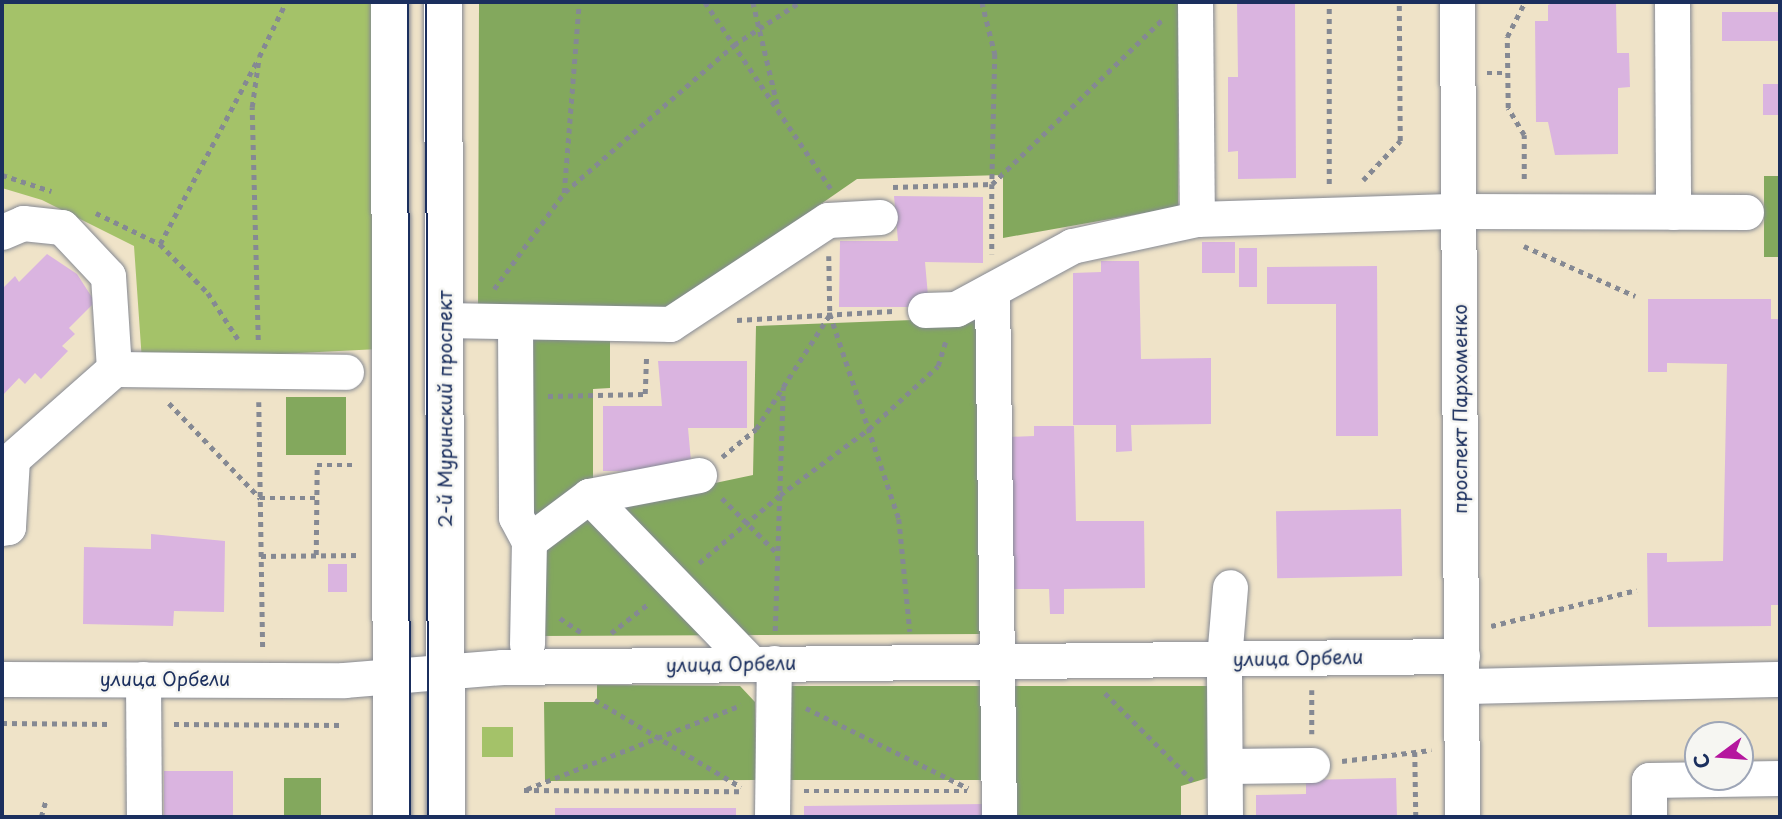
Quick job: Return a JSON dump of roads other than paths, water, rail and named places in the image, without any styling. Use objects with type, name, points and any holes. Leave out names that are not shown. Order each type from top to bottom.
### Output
[{"type":"main road","points":[[390,2],[392,817]]},
{"type":"main road","name":"2-й Муринский проспект","points":[[443,2],[458,321],[445,675],[446,817]]},
{"type":"street","name":"проспект Пархоменко","points":[[1457,2],[1462,817]]},
{"type":"street","points":[[1672,2],[1673,212]]},
{"type":"street","points":[[1184,6],[1197,219]]},
{"type":"street","points":[[941,309],[992,290],[1072,246],[1197,219],[1458,212],[1519,226],[1673,212],[1746,212]]},
{"type":"street","points":[[458,321],[670,324],[853,219]]},
{"type":"street","points":[[2,232],[23,223],[62,228],[108,276],[126,370]]},
{"type":"street","points":[[992,290],[999,817]]},
{"type":"street","points":[[515,322],[516,517],[530,541],[527,644]]},
{"type":"street","points":[[2,528],[8,527],[12,459],[126,370],[346,372]]},
{"type":"street","points":[[530,541],[589,496],[699,475]]},
{"type":"street","points":[[589,496],[766,673],[772,817]]},
{"type":"street","points":[[1225,815],[1224,659],[1230,587]]},
{"type":"street","name":"улица Орбели","points":[[2,679],[391,679],[502,667],[766,673],[997,661],[1311,658],[1462,671],[1780,679]]},
{"type":"street","points":[[143,679],[145,817]]},
{"type":"street","points":[[1225,766],[1312,765]]},
{"type":"street","points":[[1649,817],[1649,780],[1780,778]]},
{"type":"tram line","points":[[408,2],[410,817]]},
{"type":"tram line","points":[[426,2],[428,817]]}]
